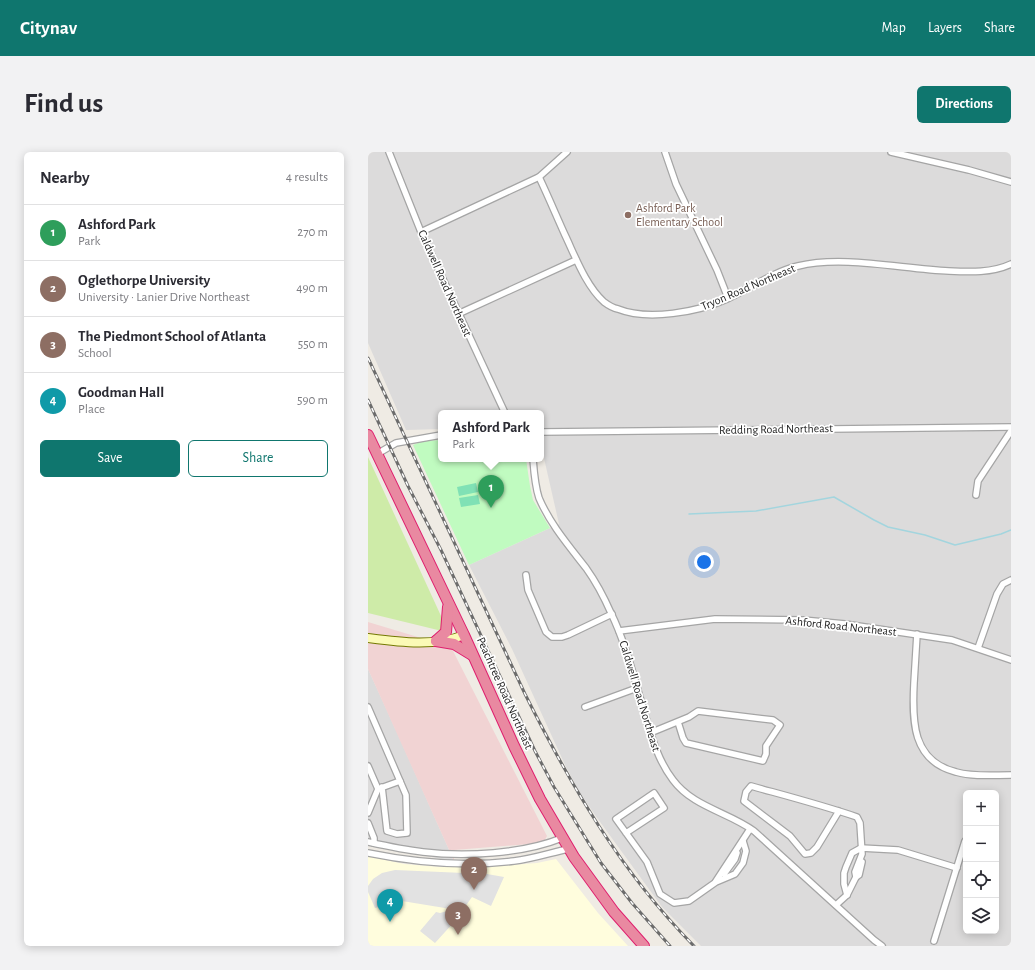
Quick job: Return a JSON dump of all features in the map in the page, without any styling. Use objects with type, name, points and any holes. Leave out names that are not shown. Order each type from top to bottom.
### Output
[{"type":"highway","name":"Peachtree Road Northeast","points":[[368,435],[464,635],[540,799],[568,849],[614,912],[644,946]]},
{"type":"highway","points":[[436,641],[446,632],[449,604]]},
{"type":"highway","points":[[436,641],[454,644],[472,655]]},
{"type":"main road","points":[[368,638],[397,642],[436,641],[452,640],[464,635]]},
{"type":"street","name":"Caldwell Road Northeast","points":[[389,152],[421,232],[504,410]]},
{"type":"street","points":[[421,232],[539,177],[566,152]]},
{"type":"street","points":[[665,152],[676,184],[694,220],[728,298]]},
{"type":"street","points":[[891,152],[968,170],[1011,182]]},
{"type":"street","name":"Tryon Road Northeast","points":[[539,177],[576,260],[596,293],[605,303],[618,310],[630,313],[667,314],[703,308],[728,298],[781,272],[798,266],[817,263],[840,262],[923,270],[965,272],[999,269],[1011,264]]},
{"type":"street","points":[[458,314],[576,260]]},
{"type":"street","name":"Redding Road Northeast","points":[[544,432],[1011,427]]},
{"type":"street","points":[[976,495],[978,481],[1011,431]]},
{"type":"street","points":[[377,454],[396,443],[438,436]]},
{"type":"street","name":"Caldwell Road Northeast","points":[[533,462],[539,497],[554,524],[599,588],[612,614],[619,631],[650,733],[662,765],[674,781],[699,803],[750,828],[882,946]]},
{"type":"street","points":[[526,575],[528,590],[546,632],[552,637],[562,637],[568,635],[612,614]]},
{"type":"street","points":[[978,648],[997,594],[1003,584],[1011,580]]},
{"type":"street","name":"Ashford Road Northeast","points":[[619,631],[715,619],[803,620],[845,624],[952,640],[1011,660]]},
{"type":"street","points":[[917,634],[913,705],[914,725],[918,742],[929,757],[940,767],[965,774],[993,776],[1011,775]]},
{"type":"street","points":[[585,707],[637,688]]},
{"type":"street","points":[[368,707],[406,795],[407,833],[398,834],[387,831],[380,788],[368,766]]},
{"type":"street","points":[[650,733],[678,722],[698,711],[773,720],[780,725],[766,746],[766,754],[763,761],[686,743],[678,722]]},
{"type":"street","points":[[368,813],[380,788],[400,781]]},
{"type":"street","points":[[836,905],[847,895],[861,869],[863,860],[861,851],[860,823],[857,817],[839,811],[821,805],[751,786],[746,792],[744,801],[790,836],[805,854],[811,854],[839,811]]},
{"type":"street","points":[[626,833],[664,808],[654,793],[616,819],[626,833],[647,862],[660,894],[674,903],[689,901],[716,882],[735,874],[743,863],[746,851],[741,843]]},
{"type":"street","points":[[368,822],[371,843],[423,852],[486,853],[525,849],[547,844],[562,838]]},
{"type":"street","points":[[716,882],[750,828]]},
{"type":"street","points":[[934,941],[963,848]]},
{"type":"street","points":[[368,853],[419,862],[442,864],[482,864],[515,861],[568,849]]},
{"type":"street","points":[[847,895],[844,879],[846,867],[852,853],[861,851],[898,850],[957,868]]},
{"type":"shaded area","points":[[368,152],[1011,152],[1011,946],[701,946],[662,907],[580,793],[566,767],[512,649],[469,565],[559,524],[544,458],[544,410],[438,410],[438,429],[406,430],[368,343]]},
{"type":"shaded area","points":[[368,622],[451,647],[547,836],[543,843],[454,850],[454,861],[368,669]]},
{"type":"shaded area","points":[[368,669],[399,737],[454,861],[368,846]]},
{"type":"shaded area","points":[[368,856],[404,864],[439,867],[498,866],[537,863],[556,859],[598,913],[628,946],[368,946]]},
{"type":"shaded area","points":[[395,870],[487,874],[504,877],[491,906],[472,897],[455,921],[435,943],[420,931],[436,912],[440,913],[451,909],[402,901],[375,908],[368,892],[368,886],[373,879],[382,873]]},
{"type":"green space","points":[[438,440],[438,462],[526,462],[533,500],[550,528],[469,565],[413,445],[423,441]]},
{"type":"green space","points":[[368,457],[447,629],[446,632],[368,613]]},
{"type":"green space","points":[[476,483],[478,492],[459,496],[457,487]]},
{"type":"green space","points":[[478,495],[480,504],[461,507],[459,498]]},
{"type":"waterway","points":[[689,514],[756,511],[834,497],[888,527],[925,535],[955,545],[1001,534],[1011,530]]},
{"type":"railway","points":[[368,358],[525,694],[579,795],[599,827],[643,888],[694,946]]},
{"type":"railway","points":[[368,400],[408,486],[441,550],[535,751],[554,787],[601,863],[632,903],[670,946]]},
{"type":"place","name":"Ashford Park Elementary School","points":[[628,215]]},
{"type":"place","name":"Ashford Park","points":[[491,508]]},
{"type":"place","name":"Oglethorpe University","points":[[474,890]]},
{"type":"place","name":"Goodman Hall","points":[[390,922]]},
{"type":"place","name":"The Piedmont School of Atlanta","points":[[458,935]]}]
